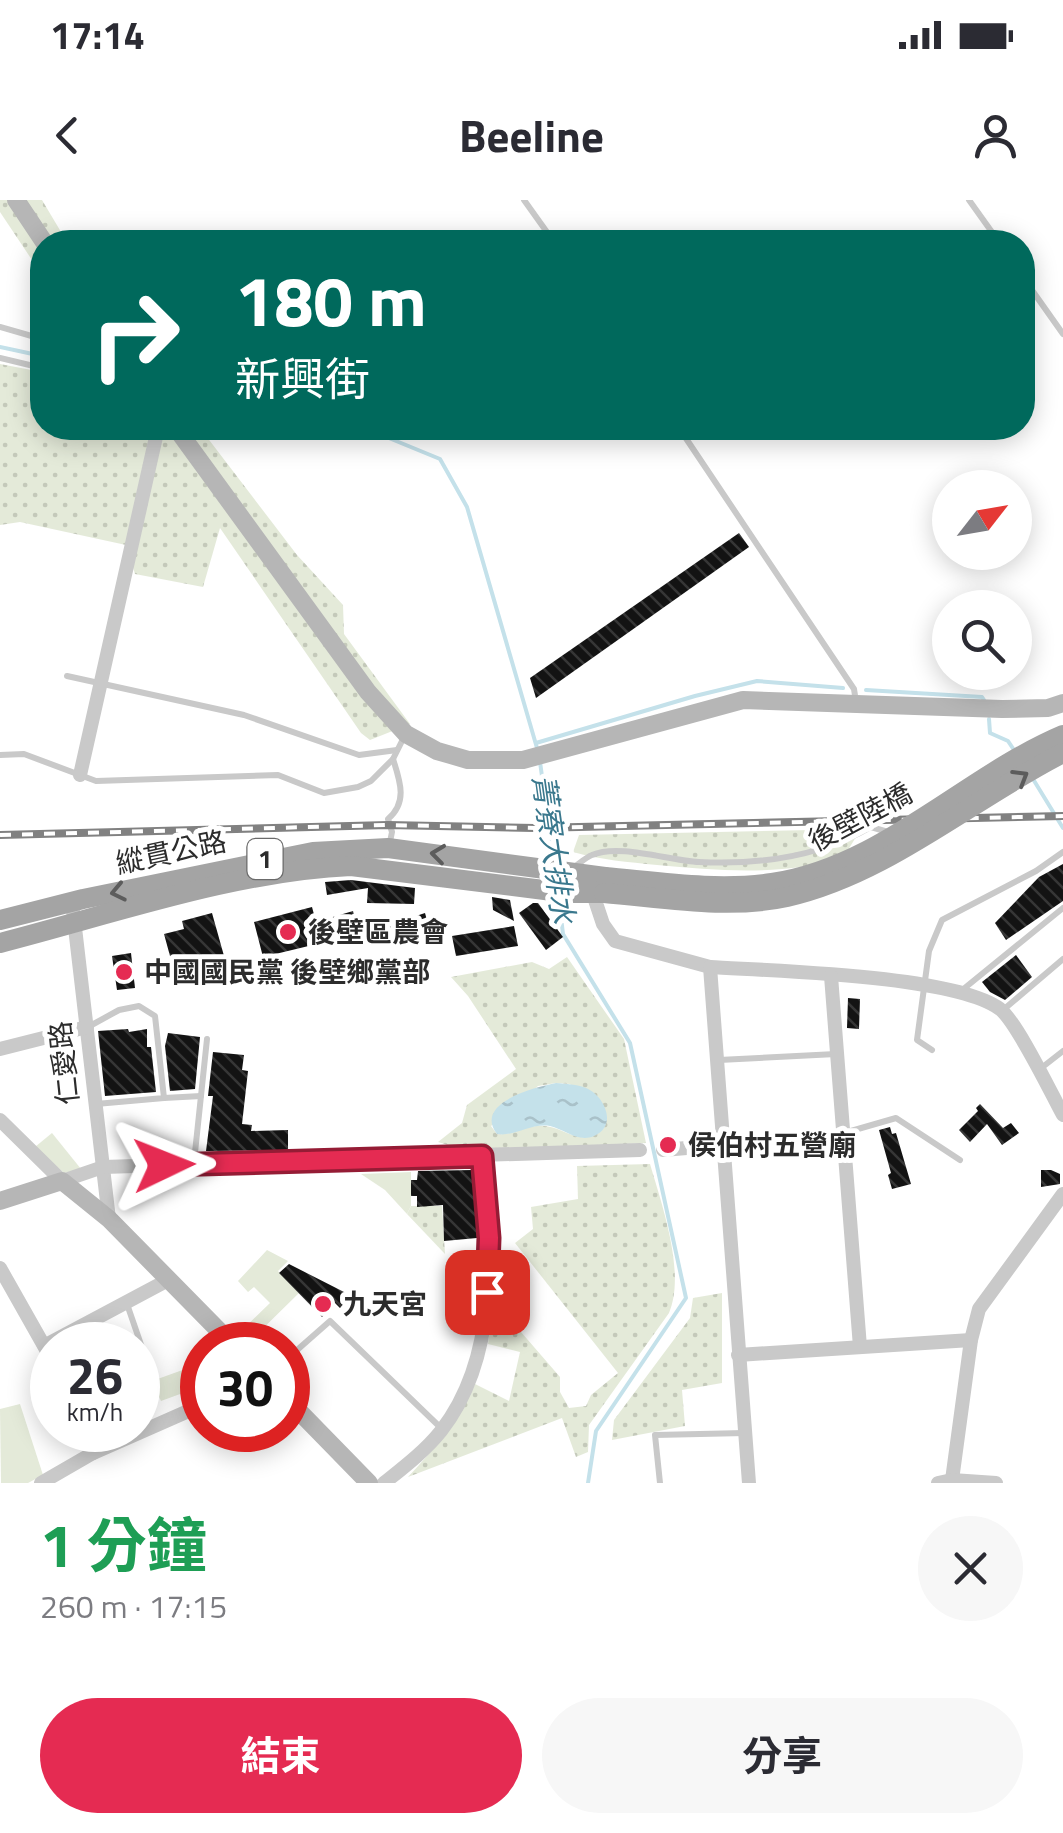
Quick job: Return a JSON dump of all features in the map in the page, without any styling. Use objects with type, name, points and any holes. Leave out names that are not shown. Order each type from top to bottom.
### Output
[{"type":"main road","name":"後壁陸橋","points":[[601,888],[728,887],[775,883],[824,870],[864,851],[1063,734]]},
{"type":"main road","name":"後壁陸橋","points":[[601,888],[732,903],[786,898],[874,864],[1063,753]]},
{"type":"main road","name":"縱貫公路","points":[[0,943],[77,924],[312,852],[388,848],[534,877]]},
{"type":"main road","name":"縱貫公路","points":[[0,920],[72,902],[317,868],[351,866],[534,877]]},
{"type":"main road","name":"1","points":[[534,877],[568,871],[601,888]]},
{"type":"main road","name":"1","points":[[534,877],[568,893],[601,888]]},
{"type":"street","points":[[16,200],[36,230]]},
{"type":"street","points":[[80,775],[155,440]]},
{"type":"street","points":[[185,440],[388,716],[401,742],[468,760],[523,760],[742,700],[1002,709],[1048,708],[1063,702]]},
{"type":"street","points":[[601,888],[603,924],[616,942],[710,967],[926,985],[960,992],[1002,1010],[1063,1115]]},
{"type":"street","name":"仁愛路","points":[[72,902],[109,1219]]},
{"type":"street","points":[[710,967],[749,1483]]},
{"type":"street","points":[[832,976],[860,1347]]},
{"type":"street","points":[[0,1049],[87,1027]]},
{"type":"street","points":[[0,1120],[109,1219],[209,1322]]},
{"type":"street","points":[[663,1150],[722,1145]]},
{"type":"street","points":[[0,1201],[103,1167],[640,1150]]},
{"type":"street","points":[[384,1483],[414,1460],[442,1429],[472,1371],[482,1332],[489,1238],[482,1156]]},
{"type":"street","points":[[996,1483],[945,1481],[971,1340],[979,1309],[1063,1194]]},
{"type":"street","points":[[0,1268],[32,1322]]},
{"type":"street","points":[[95,1322],[168,1280]]},
{"type":"street","points":[[738,1356],[971,1340]]},
{"type":"street","points":[[41,1483],[93,1454],[180,1415]]},
{"type":"street","points":[[310,1422],[370,1483]]},
{"type":"lane","points":[[524,200],[545,230]]},
{"type":"lane","points":[[970,200],[991,230]]},
{"type":"lane","points":[[1035,294],[1063,334]]},
{"type":"lane","points":[[0,327],[30,336]]},
{"type":"lane","points":[[0,358],[30,365]]},
{"type":"lane","points":[[687,440],[854,689],[856,703]]},
{"type":"lane","points":[[67,676],[244,716],[359,754],[401,742]]},
{"type":"lane","points":[[0,754],[24,754],[96,781],[278,775],[324,793],[371,781],[393,758],[401,742]]},
{"type":"lane","points":[[388,848],[392,832],[388,819],[398,808],[402,790],[393,758]]},
{"type":"lane","points":[[568,871],[594,854],[622,852],[698,862],[810,854],[840,845],[872,828],[926,843],[863,880],[778,905],[736,909],[601,888]]},
{"type":"lane","points":[[932,1050],[918,1040],[929,950],[942,920],[1036,871],[1063,852]]},
{"type":"lane","points":[[960,992],[1063,908]]},
{"type":"lane","points":[[1002,1010],[1063,959]]},
{"type":"lane","points":[[87,1027],[120,1010],[139,1006],[154,1016],[164,1098]]},
{"type":"lane","points":[[194,1164],[207,1039]]},
{"type":"lane","points":[[1039,1070],[1063,1051]]},
{"type":"lane","points":[[715,1060],[838,1054]]},
{"type":"lane","points":[[96,1104],[201,1096]]},
{"type":"lane","points":[[722,1145],[844,1133],[896,1118],[960,1160]]},
{"type":"lane","points":[[640,1150],[663,1150]]},
{"type":"lane","points":[[126,1302],[133,1322]]},
{"type":"lane","points":[[310,1338],[330,1320],[442,1429]]},
{"type":"lane","points":[[660,1483],[655,1435],[745,1433]]},
{"type":"green space","points":[[0,200],[42,200],[60,230],[30,230],[30,257],[0,212]]},
{"type":"green space","points":[[0,364],[30,370],[30,440],[209,440],[297,555],[343,605],[344,634],[410,724],[370,740],[361,733],[220,528],[203,587],[135,574],[126,545],[20,522],[0,525]]},
{"type":"green space","points":[[861,829],[843,858],[774,870],[681,867],[573,852],[579,835]]},
{"type":"green space","points":[[567,957],[624,1039],[646,1143],[471,1152],[438,1142],[462,1123],[467,1105],[516,1069],[451,977],[532,962],[549,969]],"holes":[[[570,1084],[604,1128],[595,1134],[578,1137],[546,1126],[497,1134],[491,1126],[538,1086]]]},
{"type":"green space","points":[[52,1133],[81,1169],[64,1173],[35,1147]]},
{"type":"green space","points":[[650,1164],[674,1259],[674,1297],[669,1313],[589,1425],[588,1452],[576,1457],[562,1418],[408,1477],[445,1433],[475,1384],[509,1401],[520,1352],[488,1344],[494,1301],[560,1377],[560,1392],[569,1408],[586,1406],[591,1395],[618,1373],[515,1243],[533,1229],[531,1207],[578,1199],[577,1166]]},
{"type":"green space","points":[[411,1172],[411,1206],[407,1214],[385,1190],[361,1174]]},
{"type":"green space","points":[[411,1206],[442,1206],[445,1254],[407,1214]]},
{"type":"green space","points":[[267,1250],[288,1261],[278,1271],[299,1293],[269,1322],[250,1322],[270,1303],[254,1287],[248,1292],[238,1281]]},
{"type":"green space","points":[[722,1293],[722,1383],[682,1390],[685,1426],[612,1440],[614,1420],[690,1318],[693,1298]]},
{"type":"green space","points":[[180,1371],[180,1394],[161,1401],[160,1378]]},
{"type":"green space","points":[[20,1404],[30,1435],[30,1452],[36,1452],[43,1475],[28,1483],[1,1483],[0,1409]]},
{"type":"water","points":[[556,1083],[583,1087],[599,1097],[607,1119],[601,1131],[582,1138],[543,1126],[497,1134],[492,1123],[500,1105],[522,1093]]},
{"type":"building","points":[[739,533],[749,547],[536,698],[530,678]]},
{"type":"building","points":[[1063,864],[1063,901],[1006,940],[995,923],[1039,877]]},
{"type":"building","points":[[351,880],[415,888],[414,904],[367,903],[368,888],[327,895],[325,882]]},
{"type":"building","points":[[492,897],[510,900],[514,921],[493,910]]},
{"type":"building","points":[[538,903],[563,937],[546,950],[519,913]]},
{"type":"building","name":"後壁區農會","points":[[312,907],[316,922],[353,911],[357,927],[320,937],[321,943],[263,957],[254,922]]},
{"type":"building","points":[[212,913],[226,963],[176,978],[164,934],[184,929],[182,921]]},
{"type":"building","points":[[425,913],[430,931],[395,943],[389,925]]},
{"type":"building","points":[[514,926],[518,946],[456,956],[452,936]]},
{"type":"building","name":"中國國民黨 後壁鄉黨部","points":[[131,953],[135,988],[117,990],[112,956]]},
{"type":"building","points":[[1016,955],[1032,977],[1005,1000],[982,982]]},
{"type":"building","points":[[848,998],[860,999],[859,1029],[847,1028]]},
{"type":"building","points":[[147,1029],[156,1092],[105,1096],[98,1031]]},
{"type":"building","points":[[168,1033],[200,1037],[195,1089],[170,1091],[165,1046]]},
{"type":"building","points":[[213,1052],[244,1055],[242,1070],[248,1071],[242,1124],[252,1125],[251,1131],[288,1130],[288,1150],[206,1151],[213,1096],[208,1096]]},
{"type":"building","points":[[980,1104],[1003,1128],[1011,1123],[1019,1133],[1002,1145],[987,1124],[970,1142],[959,1130]]},
{"type":"building","points":[[890,1127],[892,1134],[896,1133],[911,1184],[892,1189],[879,1130]]},
{"type":"building","points":[[473,1170],[477,1238],[444,1241],[443,1205],[417,1207],[417,1196],[411,1196],[411,1180],[417,1180],[418,1171]]},
{"type":"building","points":[[1041,1170],[1060,1174],[1060,1184],[1041,1187]]},
{"type":"building","points":[[289,1264],[350,1296],[340,1308],[335,1303],[322,1317],[279,1273]]},
{"type":"waterway","name":"菁寮大排水","points":[[0,347],[30,353]]},
{"type":"waterway","name":"菁寮大排水","points":[[394,440],[440,459],[467,507],[537,748]]},
{"type":"waterway","points":[[536,743],[757,681],[843,688]]},
{"type":"waterway","points":[[866,690],[984,700]]},
{"type":"waterway","points":[[989,719],[990,733],[1008,741],[1014,750]]},
{"type":"waterway","name":"菁寮大排水","points":[[540,762],[554,862]]},
{"type":"waterway","points":[[1033,779],[1063,828]]},
{"type":"waterway","name":"菁寮大排水","points":[[559,901],[563,934],[630,1043],[686,1298],[596,1431],[588,1483]]},
{"type":"railway","points":[[0,835],[388,825],[535,828],[1063,816]]},
{"type":"place","name":"後壁區農會","points":[[288,932]]},
{"type":"place","name":"中國國民黨 後壁鄉黨部","points":[[124,972]]},
{"type":"place","name":"侯伯村五營廟","points":[[668,1145]]},
{"type":"place","name":"九天宮","points":[[323,1304]]},
{"type":"route","points":[[164,1165],[482,1156],[489,1238],[487,1292]]}]
